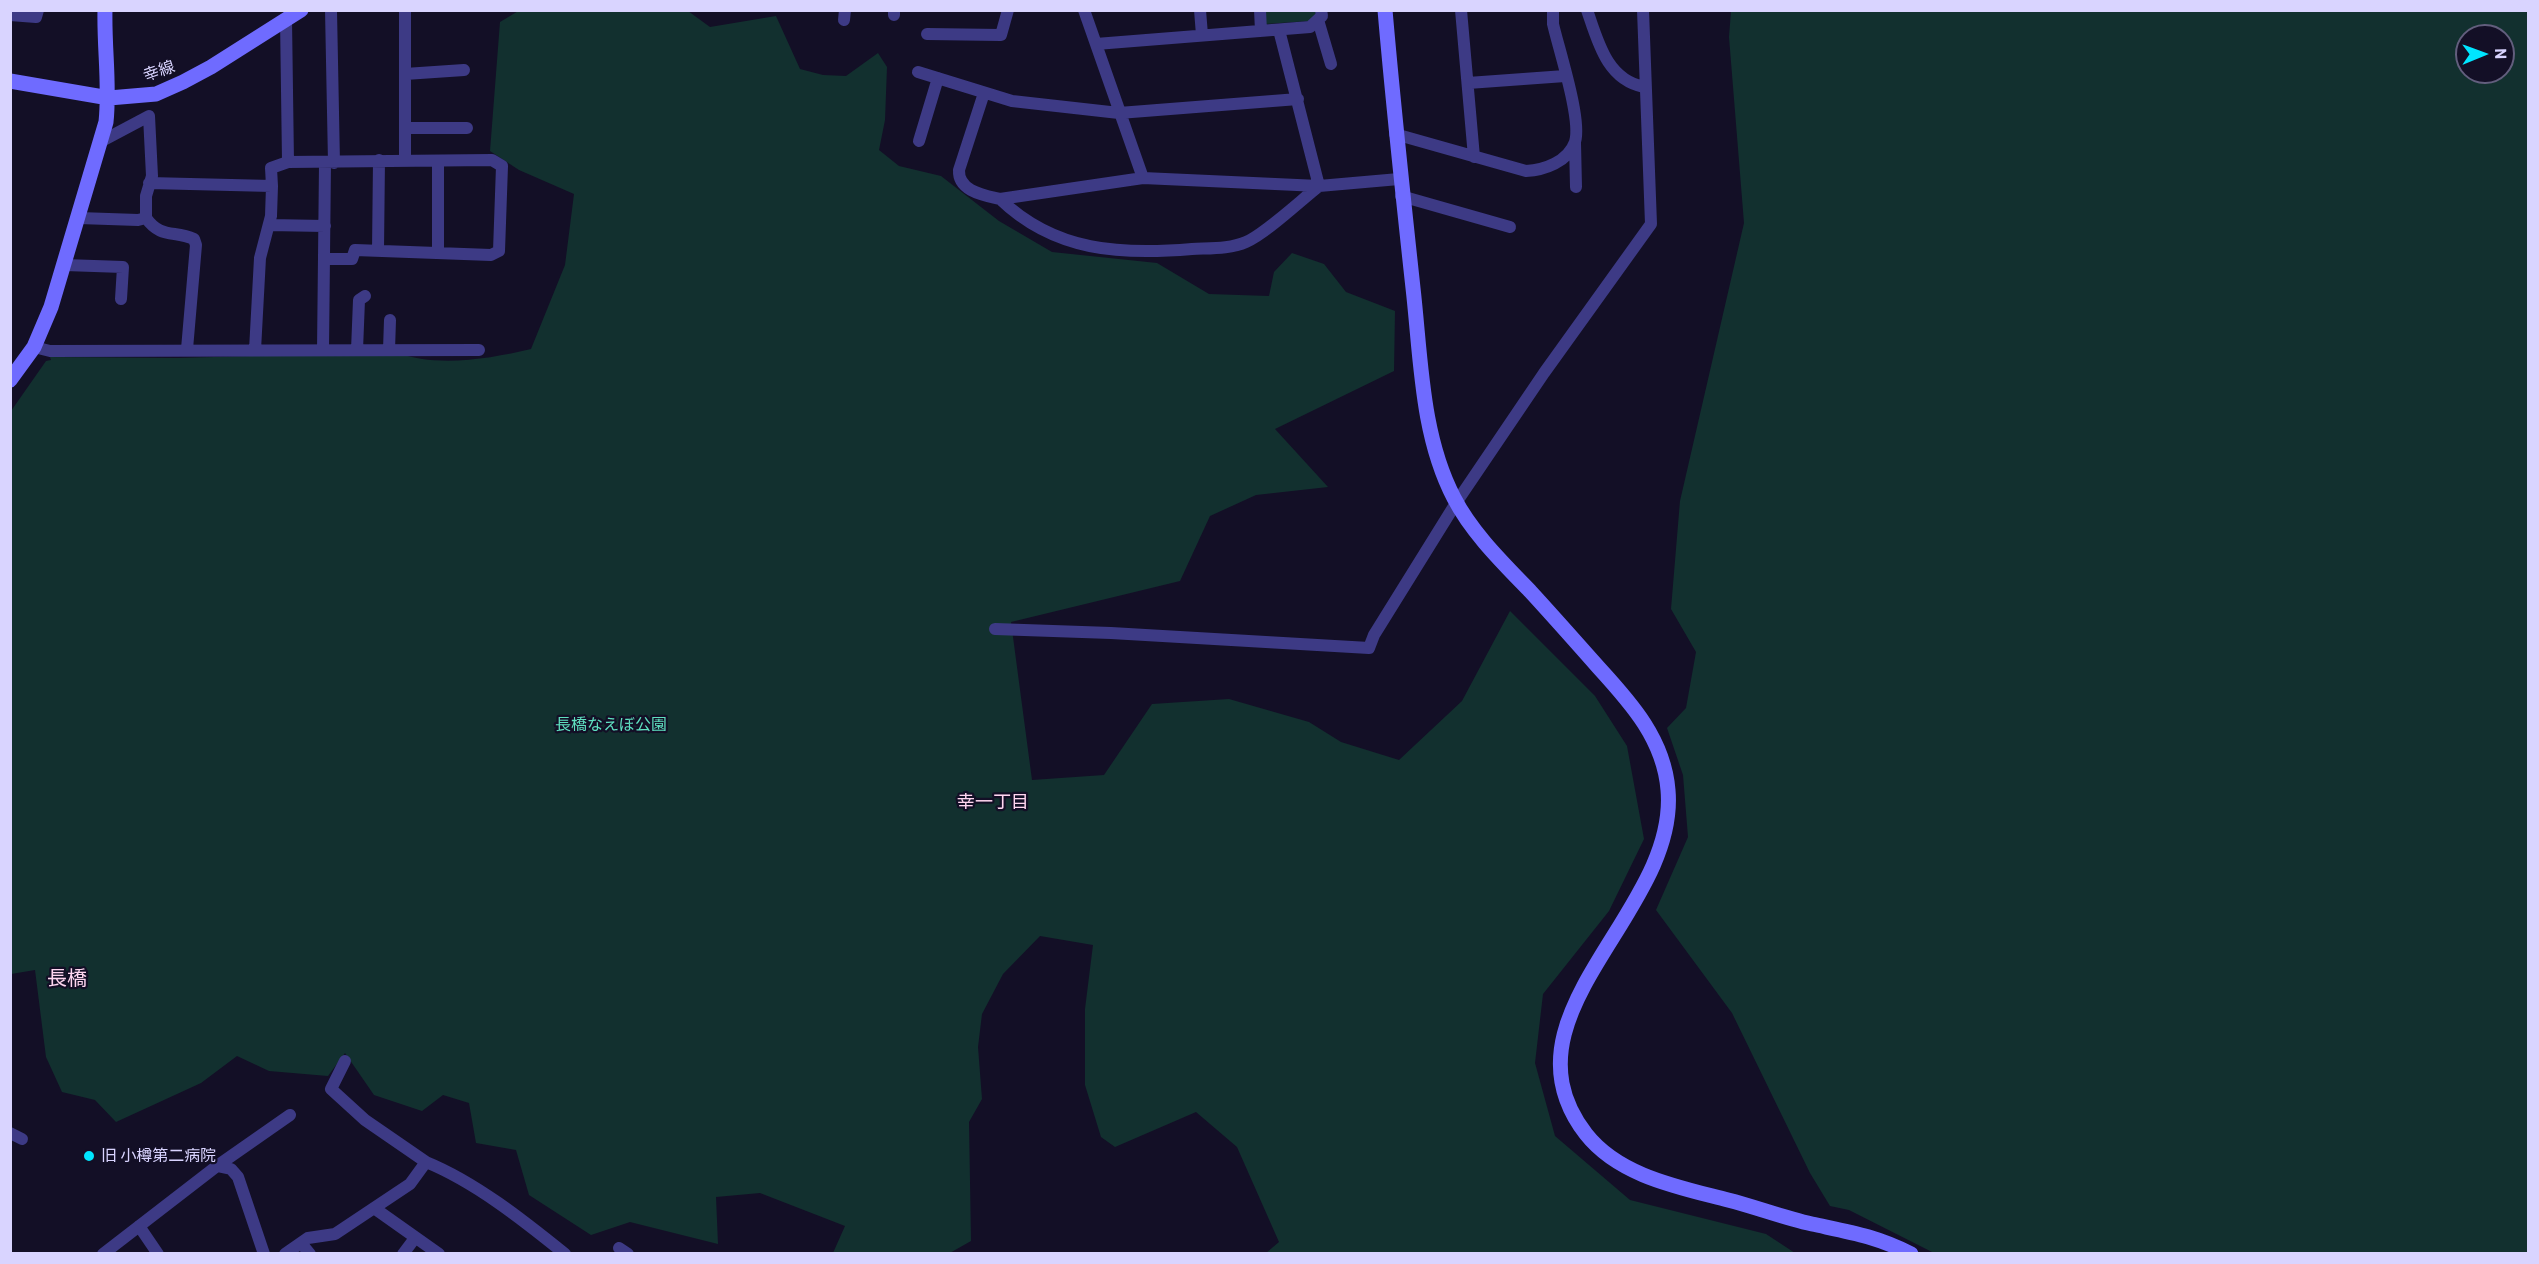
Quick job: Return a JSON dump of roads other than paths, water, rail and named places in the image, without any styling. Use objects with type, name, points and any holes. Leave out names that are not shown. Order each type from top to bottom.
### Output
[{"type":"street","points":[[10,15],[36,17],[38,10]]},
{"type":"street","points":[[10,380],[34,347],[51,307],[106,122],[108,98],[104,42],[105,10]]},
{"type":"street","name":"幸線","points":[[10,81],[108,98],[156,94],[183,82],[301,10]]},
{"type":"street","points":[[323,350],[325,226],[330,163],[331,10]]},
{"type":"street","points":[[405,10],[405,160]]},
{"type":"street","points":[[927,34],[1001,35],[1008,10]]},
{"type":"street","points":[[1084,10],[1143,178]]},
{"type":"street","points":[[1200,10],[1202,35]]},
{"type":"street","points":[[1260,10],[1261,31]]},
{"type":"street","points":[[1385,10],[1401,196],[1426,406],[1439,465],[1456,503],[1501,561],[1624,695],[1647,724],[1665,770],[1669,814],[1659,857],[1639,895],[1585,983],[1572,1007],[1564,1030],[1561,1073],[1574,1115],[1600,1149],[1627,1168],[1695,1192],[1809,1223],[1873,1236],[1911,1254]]},
{"type":"street","points":[[1461,10],[1474,157]]},
{"type":"street","points":[[1553,10],[1553,24],[1574,116],[1576,187]]},
{"type":"street","points":[[1587,10],[1609,66],[1627,81],[1644,87]]},
{"type":"street","points":[[995,629],[1133,634],[1369,648],[1374,634],[1456,503],[1544,373],[1651,224],[1644,87],[1643,10]]},
{"type":"street","points":[[1096,44],[1310,27],[1320,15]]},
{"type":"street","points":[[1320,15],[1331,64]]},
{"type":"street","points":[[286,20],[288,162]]},
{"type":"street","points":[[1279,30],[1319,186]]},
{"type":"street","points":[[405,74],[464,70]]},
{"type":"street","points":[[918,72],[1012,101],[1119,114],[1298,99]]},
{"type":"street","points":[[1468,83],[1565,76]]},
{"type":"street","points":[[919,141],[938,78]]},
{"type":"street","points":[[984,93],[958,178],[962,184],[980,194],[1000,199],[1143,178],[1319,186],[1399,179]]},
{"type":"street","points":[[100,142],[149,116],[152,176],[149,183],[146,218],[161,232],[194,239],[196,245],[187,350]]},
{"type":"street","points":[[405,128],[467,128]]},
{"type":"street","points":[[1395,134],[1526,171],[1541,170],[1559,162],[1575,143]]},
{"type":"street","points":[[378,250],[379,160]]},
{"type":"street","points":[[255,350],[260,258],[268,225],[272,168],[288,162],[330,163],[379,160],[438,162],[492,160],[502,166],[499,251],[491,255],[355,250],[352,259],[325,259]]},
{"type":"street","points":[[438,162],[438,253]]},
{"type":"street","points":[[149,183],[272,186]]},
{"type":"street","points":[[1000,199],[1013,212],[1058,237],[1107,251],[1159,252],[1242,244],[1249,241],[1319,186]]},
{"type":"street","points":[[1401,196],[1510,227]]},
{"type":"street","points":[[79,218],[138,220],[146,218]]},
{"type":"street","points":[[268,225],[325,226]]},
{"type":"street","points":[[65,265],[123,267],[121,299]]},
{"type":"street","points":[[357,350],[359,300],[365,296]]},
{"type":"street","points":[[389,350],[390,320]]},
{"type":"street","points":[[34,347],[50,351],[479,350]]},
{"type":"street","points":[[345,1061],[331,1089],[365,1120],[426,1162],[452,1173],[471,1185],[565,1254]]},
{"type":"street","points":[[103,1254],[217,1166],[290,1115]]},
{"type":"street","points":[[10,1133],[22,1139]]},
{"type":"street","points":[[285,1254],[308,1238],[335,1234],[410,1184],[426,1162]]},
{"type":"street","points":[[217,1166],[231,1169],[238,1177],[264,1254]]},
{"type":"street","points":[[374,1208],[439,1254]]},
{"type":"street","points":[[139,1226],[158,1254]]},
{"type":"street","points":[[403,1254],[415,1238]]},
{"type":"street","points":[[301,1243],[310,1254]]},
{"type":"place","name":"旧 小樽第二病院","points":[[89,1156]]},
{"type":"district","name":"幸一丁目","points":[[993,802]]},
{"type":"district","name":"長橋","points":[[67,978]]},
{"type":"park label","name":"長橋なえぼ公園","points":[[611,725]]}]
